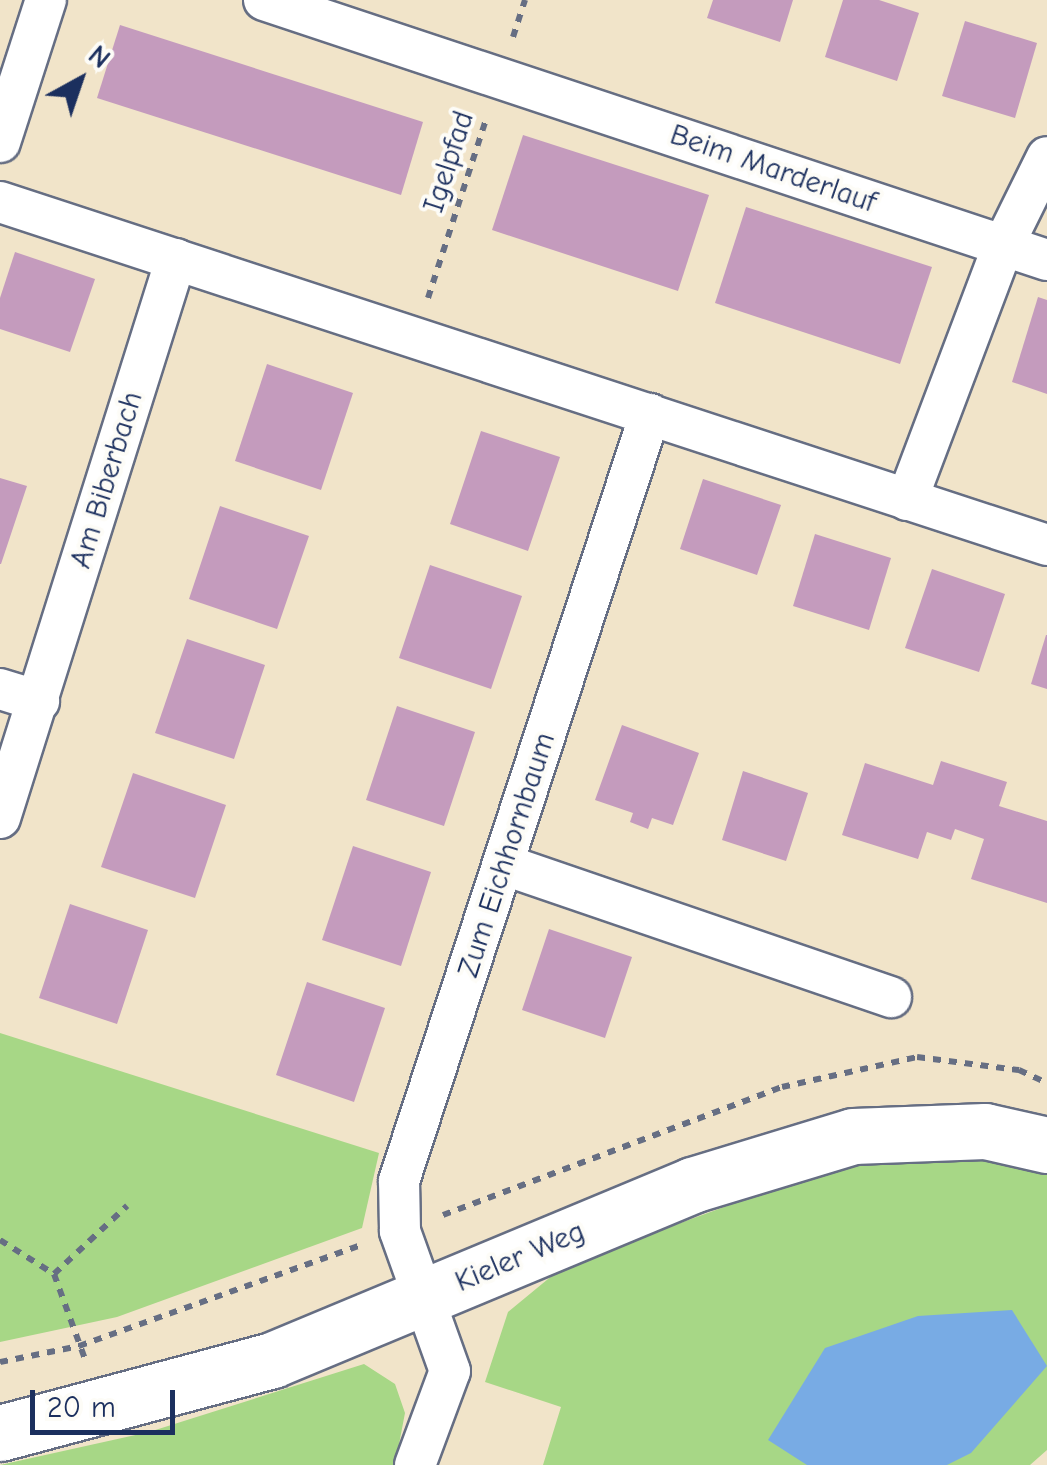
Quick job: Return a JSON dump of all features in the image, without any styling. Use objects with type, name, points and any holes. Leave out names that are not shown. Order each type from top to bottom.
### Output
[{"type":"street","points":[[0,142],[46,0]]},
{"type":"street","name":"Beim Marderlauf","points":[[264,0],[1047,260]]},
{"type":"street","points":[[907,500],[1003,246],[1047,158]]},
{"type":"street","points":[[0,202],[1047,545]]},
{"type":"street","name":"Am Biberbach","points":[[0,818],[176,259]]},
{"type":"street","name":"Zum Eichhornbaum","points":[[415,1465],[450,1371],[400,1231],[400,1181],[650,414]]},
{"type":"street","points":[[0,689],[38,701]]},
{"type":"street","points":[[505,865],[892,997]]},
{"type":"street","name":"Kieler Weg","points":[[0,1433],[272,1360],[692,1185],[853,1136],[985,1131],[1047,1145]]},
{"type":"path","name":"Igelpfad","points":[[415,338],[525,0]]},
{"type":"path","points":[[0,1362],[79,1346],[400,1231],[782,1086],[917,1057],[1019,1070],[1047,1083]]},
{"type":"path","points":[[54,1274],[127,1206]]},
{"type":"path","points":[[0,1240],[54,1274],[105,1406]]},
{"type":"green space","points":[[0,1033],[379,1153],[362,1228],[117,1317],[0,1342]]},
{"type":"green space","points":[[954,1147],[1047,1163],[1047,1450],[1030,1465],[543,1465],[561,1407],[485,1382],[508,1312],[565,1265],[856,1159]]},
{"type":"green space","points":[[364,1364],[395,1384],[405,1413],[395,1465],[0,1465],[149,1432]]},
{"type":"water","points":[[1012,1310],[1047,1366],[971,1453],[947,1465],[807,1465],[768,1440],[825,1348],[918,1316]]},
{"type":"building","points":[[713,0],[793,0],[780,42],[707,18]]},
{"type":"building","points":[[843,0],[879,0],[919,13],[897,81],[825,57]]},
{"type":"building","points":[[965,21],[1037,43],[1015,118],[942,96]]},
{"type":"building","points":[[120,25],[423,122],[401,195],[97,98]]},
{"type":"building","points":[[523,135],[709,195],[678,291],[492,230]]},
{"type":"building","points":[[746,207],[932,267],[900,364],[715,303]]},
{"type":"building","points":[[15,252],[95,279],[70,352],[0,329],[0,298]]},
{"type":"building","points":[[1038,297],[1047,300],[1047,394],[1012,382]]},
{"type":"building","points":[[267,364],[353,393],[321,490],[235,461]]},
{"type":"building","points":[[481,431],[560,457],[528,551],[450,524]]},
{"type":"building","points":[[0,478],[27,486],[1,564],[0,564]]},
{"type":"building","points":[[703,479],[781,505],[757,575],[680,549]]},
{"type":"building","points":[[220,506],[309,536],[277,629],[189,599]]},
{"type":"building","points":[[815,534],[891,558],[869,630],[793,606]]},
{"type":"building","points":[[430,565],[522,596],[491,689],[399,658]]},
{"type":"building","points":[[932,569],[1005,594],[979,672],[905,648]]},
{"type":"building","points":[[1047,635],[1047,689],[1031,684]]},
{"type":"building","points":[[187,639],[265,665],[234,759],[155,733]]},
{"type":"building","points":[[397,706],[475,732],[444,826],[366,800]]},
{"type":"building","points":[[622,725],[699,753],[673,825],[652,818],[648,829],[630,822],[633,813],[595,800]]},
{"type":"building","points":[[941,761],[1007,782],[999,806],[1047,821],[1047,903],[971,879],[984,839],[955,829],[951,840],[927,832],[918,859],[842,835],[865,763],[933,785]]},
{"type":"building","points":[[743,771],[808,793],[786,861],[722,840]]},
{"type":"building","points":[[133,773],[226,805],[195,898],[101,867]]},
{"type":"building","points":[[353,846],[431,872],[401,966],[322,940]]},
{"type":"building","points":[[70,904],[148,930],[117,1024],[39,998]]},
{"type":"building","points":[[549,929],[632,957],[605,1038],[522,1010]]},
{"type":"building","points":[[307,982],[385,1008],[354,1102],[276,1075]]}]
